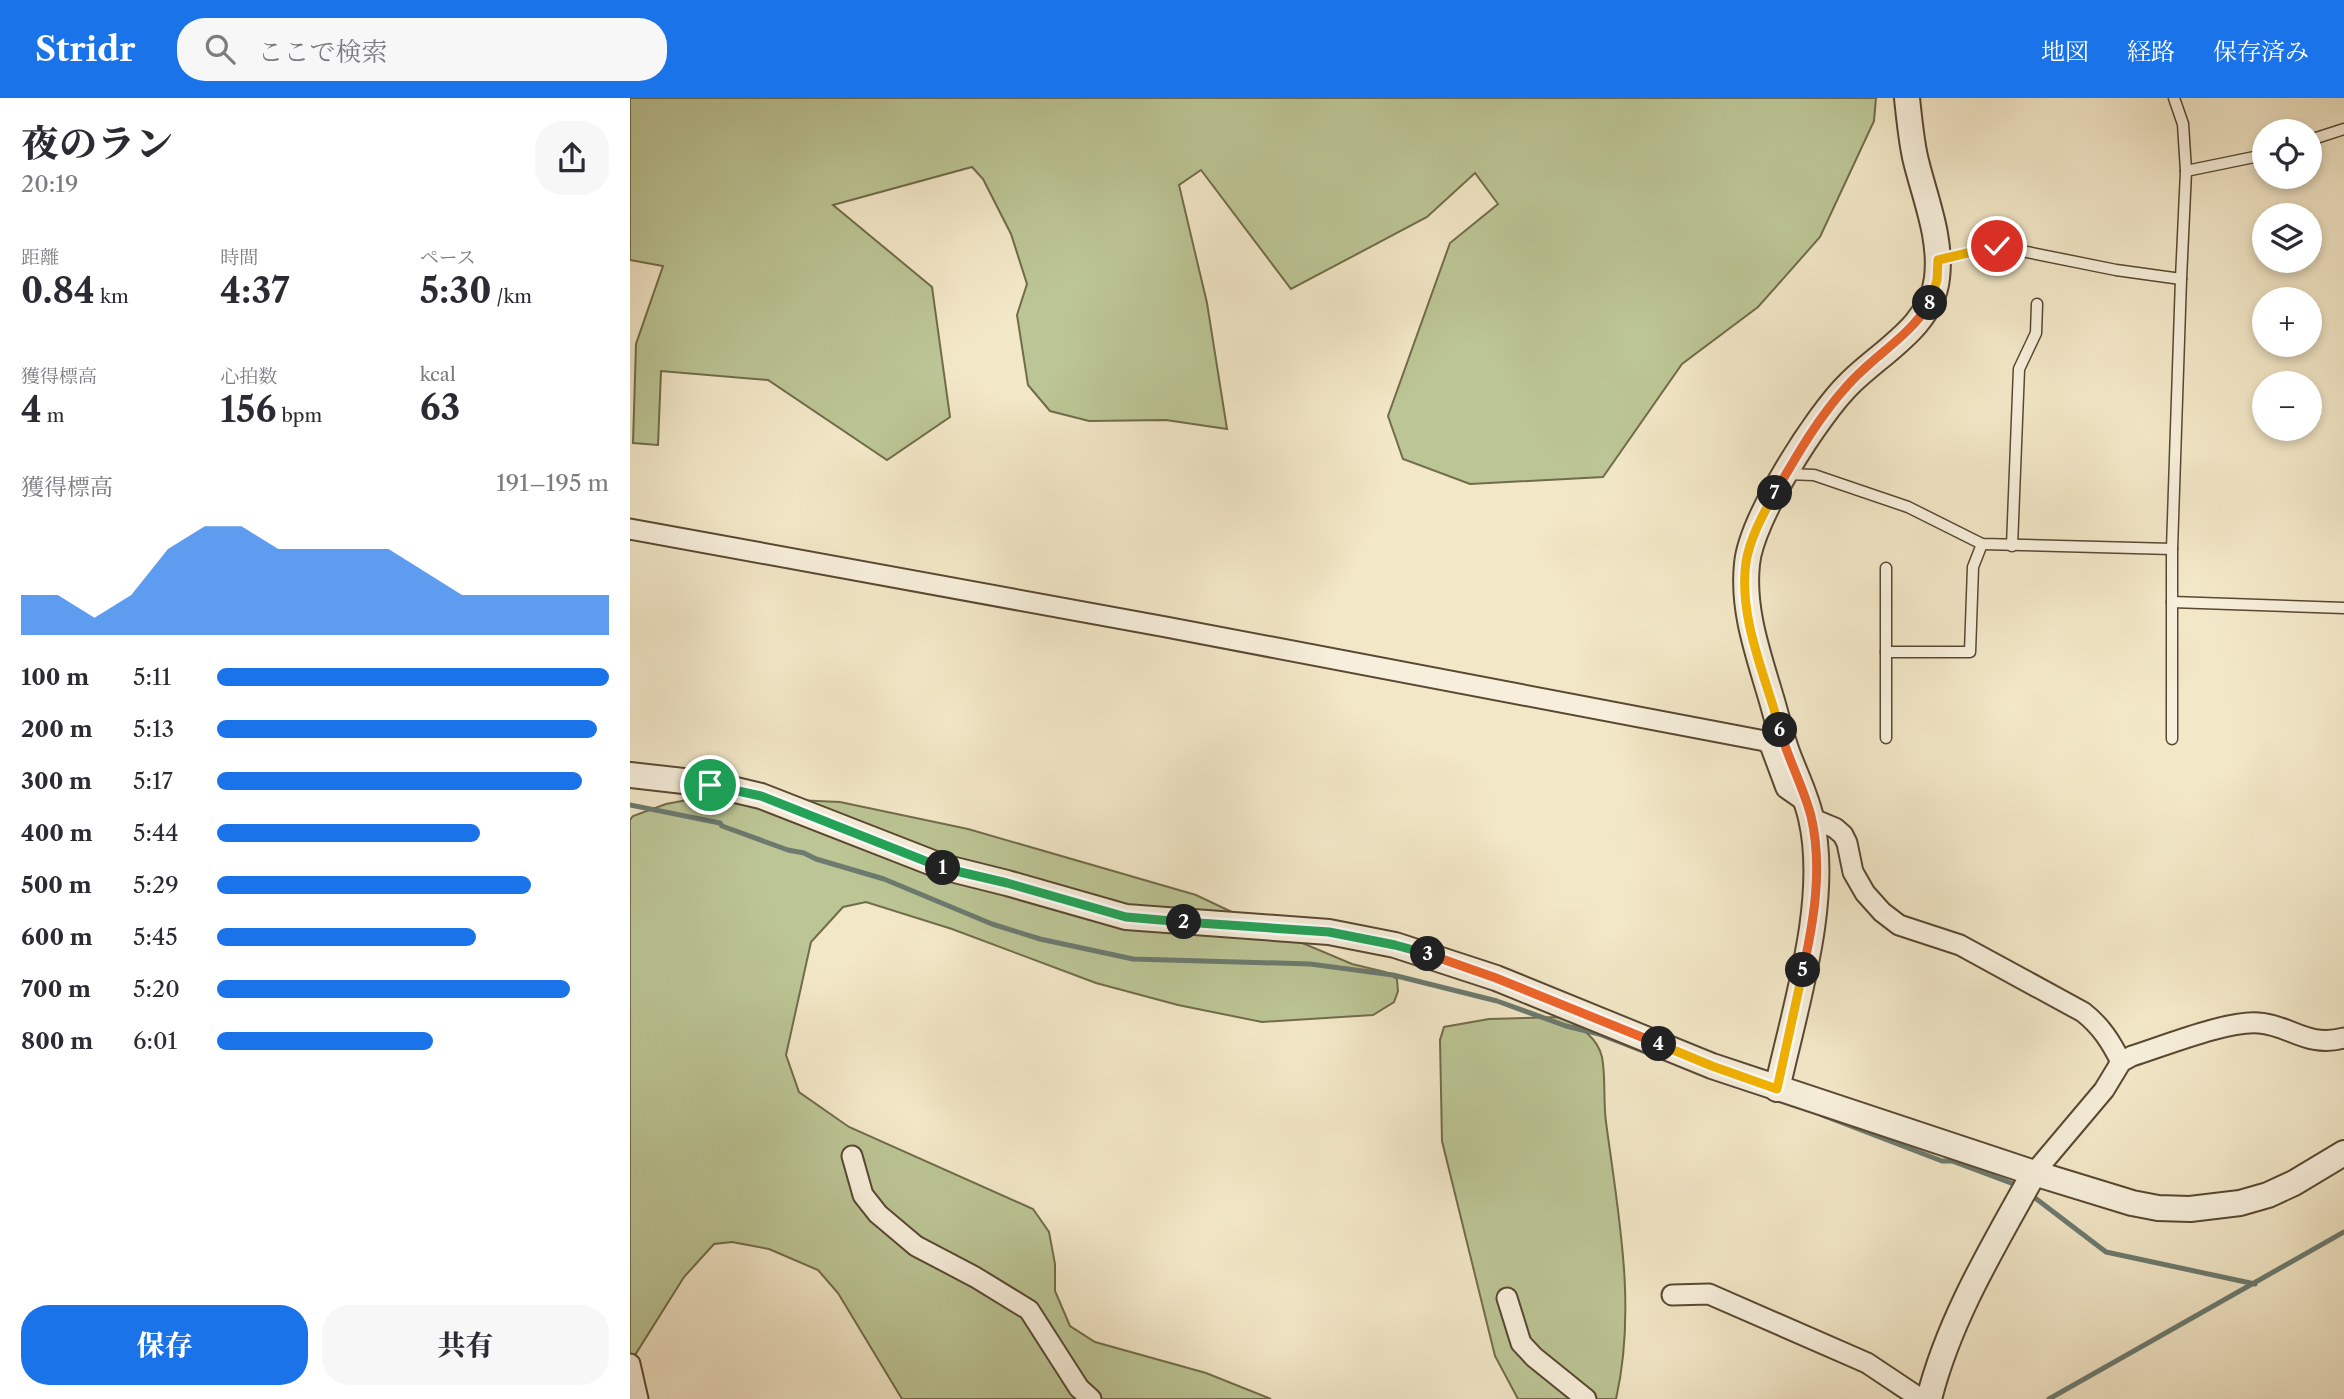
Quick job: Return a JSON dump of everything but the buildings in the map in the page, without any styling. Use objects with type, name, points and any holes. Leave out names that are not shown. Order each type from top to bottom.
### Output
[{"type":"street","points":[[1777,1089],[1808,945],[1818,882],[1809,810],[1786,749],[1754,642],[1746,603],[1746,562],[1760,519],[1818,420],[1848,384],[1903,337],[1932,300],[1938,260],[1934,229],[1914,155],[1907,98]]},
{"type":"street","points":[[630,529],[1166,626],[1765,741],[1770,745],[1786,788],[1809,810],[1843,835],[1853,872],[1864,893],[1882,912],[1899,925],[1960,945],[2083,1012],[2108,1038],[2121,1062]]},
{"type":"street","points":[[630,775],[710,785],[761,796],[943,867],[1126,917],[1329,932],[1395,945],[1496,978],[1712,1066],[1777,1089],[2132,1203],[2158,1208],[2218,1207],[2267,1195],[2294,1183],[2344,1153]]},
{"type":"street","points":[[1930,1399],[1955,1327],[1989,1255],[2034,1173],[2104,1090],[2121,1062],[2132,1056],[2238,1023],[2270,1025],[2311,1039],[2344,1038]]},
{"type":"street","points":[[852,1156],[863,1195],[878,1213],[916,1246],[975,1277],[1029,1310],[1079,1388],[1091,1399]]},
{"type":"street","points":[[1672,1295],[1709,1294],[1867,1363],[1922,1399]]},
{"type":"street","points":[[1507,1298],[1521,1343],[1534,1357],[1586,1399]]},
{"type":"street","points":[[630,1364],[638,1399]]},
{"type":"lane","points":[[2172,739],[2172,549],[2186,172],[2183,124],[2174,98]]},
{"type":"lane","points":[[2322,136],[2344,129]]},
{"type":"lane","points":[[2186,172],[2252,158]]},
{"type":"lane","points":[[1938,260],[1997,246],[2116,270],[2182,279]]},
{"type":"lane","points":[[2012,546],[2019,369],[2036,333],[2037,304]]},
{"type":"lane","points":[[1786,474],[1814,475],[1908,507],[1982,544],[2172,549]]},
{"type":"lane","points":[[1886,652],[1970,652],[1973,567],[1982,544]]},
{"type":"lane","points":[[1886,568],[1886,738]]},
{"type":"lane","points":[[2172,602],[2344,608]]},
{"type":"green space","points":[[630,98],[1876,98],[1874,121],[1820,237],[1758,307],[1682,364],[1603,477],[1470,484],[1403,459],[1388,416],[1450,243],[1498,204],[1475,173],[1427,217],[1291,289],[1201,170],[1179,185],[1207,303],[1227,429],[1166,420],[1089,421],[1050,411],[1028,385],[1017,315],[1027,284],[1011,234],[983,179],[972,167],[833,205],[932,287],[950,417],[887,460],[768,380],[661,371],[658,445],[633,443],[636,344],[663,266],[630,260]]},
{"type":"green space","points":[[708,796],[840,802],[968,829],[1196,895],[1352,964],[1385,972],[1397,979],[1398,991],[1394,1002],[1373,1015],[1262,1022],[1178,1005],[1096,983],[952,929],[866,902],[843,907],[811,942],[786,1055],[799,1092],[849,1127],[1033,1209],[1049,1232],[1055,1264],[1055,1291],[1070,1326],[1095,1342],[1206,1373],[1271,1399],[902,1399],[838,1293],[818,1270],[769,1249],[732,1242],[714,1244],[684,1277],[630,1363],[630,820],[633,816],[666,804]]},
{"type":"green space","points":[[1562,1017],[1592,1038],[1602,1057],[1605,1114],[1620,1225],[1625,1295],[1625,1330],[1616,1399],[1518,1399],[1495,1356],[1442,1141],[1440,1040],[1444,1027],[1489,1019]]},
{"type":"waterway","points":[[630,805],[720,823],[788,850],[884,879],[992,924],[1040,939],[1133,959],[1310,964],[1393,975],[1497,1001],[1648,1053]]},
{"type":"waterway","points":[[1822,1115],[1942,1161],[1952,1161],[2019,1186]]},
{"type":"waterway","points":[[2030,1194],[2106,1252],[2255,1284]]},
{"type":"waterway","points":[[2049,1399],[2344,1232]]},
{"type":"route","points":[[710,785],[761,796],[943,867],[1126,917],[1329,932],[1395,945],[1496,978],[1712,1066],[1777,1089],[1808,945],[1818,882],[1816,847],[1807,802],[1786,749],[1754,642],[1746,603],[1746,562],[1760,519],[1818,420],[1848,384],[1903,337],[1922,316],[1932,300],[1938,260],[1997,246]]}]
